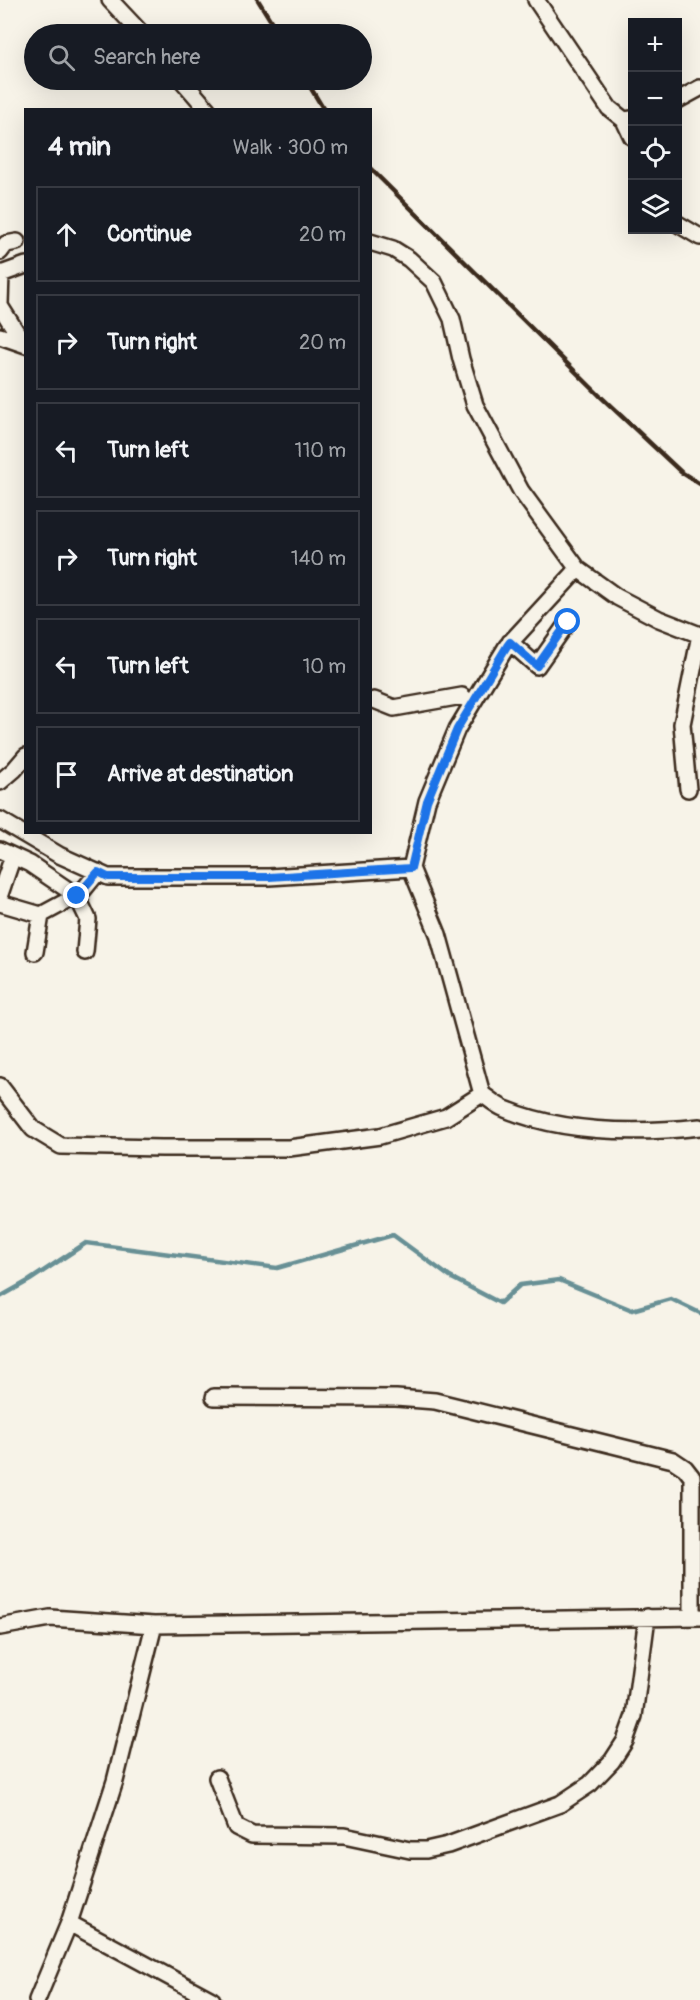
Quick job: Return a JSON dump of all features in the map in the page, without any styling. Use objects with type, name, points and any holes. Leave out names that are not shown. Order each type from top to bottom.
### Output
[{"type":"street","points":[[110,0],[133,24]]},
{"type":"street","points":[[536,0],[609,108],[628,119]]},
{"type":"street","points":[[682,97],[700,88]]},
{"type":"street","points":[[191,90],[206,108]]},
{"type":"street","points":[[682,226],[700,237]]},
{"type":"street","points":[[0,252],[6,244],[17,242]]},
{"type":"street","points":[[372,243],[393,249],[409,259],[434,282],[452,319],[475,405],[521,491],[578,569],[617,597],[659,619],[700,635],[682,724],[688,789]]},
{"type":"street","points":[[24,266],[1,274],[0,305],[24,342]]},
{"type":"street","points":[[0,336],[24,344]]},
{"type":"street","points":[[578,569],[510,642],[457,729],[427,801],[411,868],[438,934],[482,1094],[504,1109],[569,1128],[659,1132],[700,1127]]},
{"type":"street","points":[[510,642],[537,666],[568,622]]},
{"type":"street","points":[[374,700],[394,708],[462,696],[472,704]]},
{"type":"street","points":[[0,782],[24,758]]},
{"type":"street","points":[[0,820],[58,855],[108,877],[224,877],[411,868]]},
{"type":"street","points":[[0,894],[6,853],[30,864],[77,896],[88,919],[85,952]]},
{"type":"street","points":[[0,903],[41,915],[77,896],[98,872]]},
{"type":"street","points":[[35,952],[41,915]]},
{"type":"street","points":[[0,1086],[33,1129],[61,1146],[162,1148],[289,1148],[380,1136],[446,1117],[482,1094]]},
{"type":"street","points":[[0,1627],[50,1618],[154,1625],[696,1617],[692,1477],[685,1468],[673,1460],[435,1401],[396,1398],[214,1397]]},
{"type":"street","points":[[218,1778],[236,1827],[252,1835],[344,1836],[410,1850],[426,1850],[448,1845],[560,1804],[590,1784],[612,1761],[625,1741],[634,1716],[647,1617]]},
{"type":"street","points":[[37,2000],[69,1923],[115,1781],[154,1625]]},
{"type":"street","points":[[69,1923],[212,2000]]},
{"type":"waterway","points":[[0,1297],[86,1243],[277,1268],[393,1235],[450,1277],[500,1303],[520,1285],[559,1280],[632,1310],[671,1299],[700,1313]]},
{"type":"railway","points":[[258,0],[273,24]]},
{"type":"railway","points":[[312,90],[323,108]]},
{"type":"railway","points":[[372,170],[600,396],[681,472],[700,484]]},
{"type":"route","points":[[77,896],[98,872],[108,877],[269,877],[411,868],[427,801],[457,729],[507,646],[510,642],[537,666],[568,622]]}]
